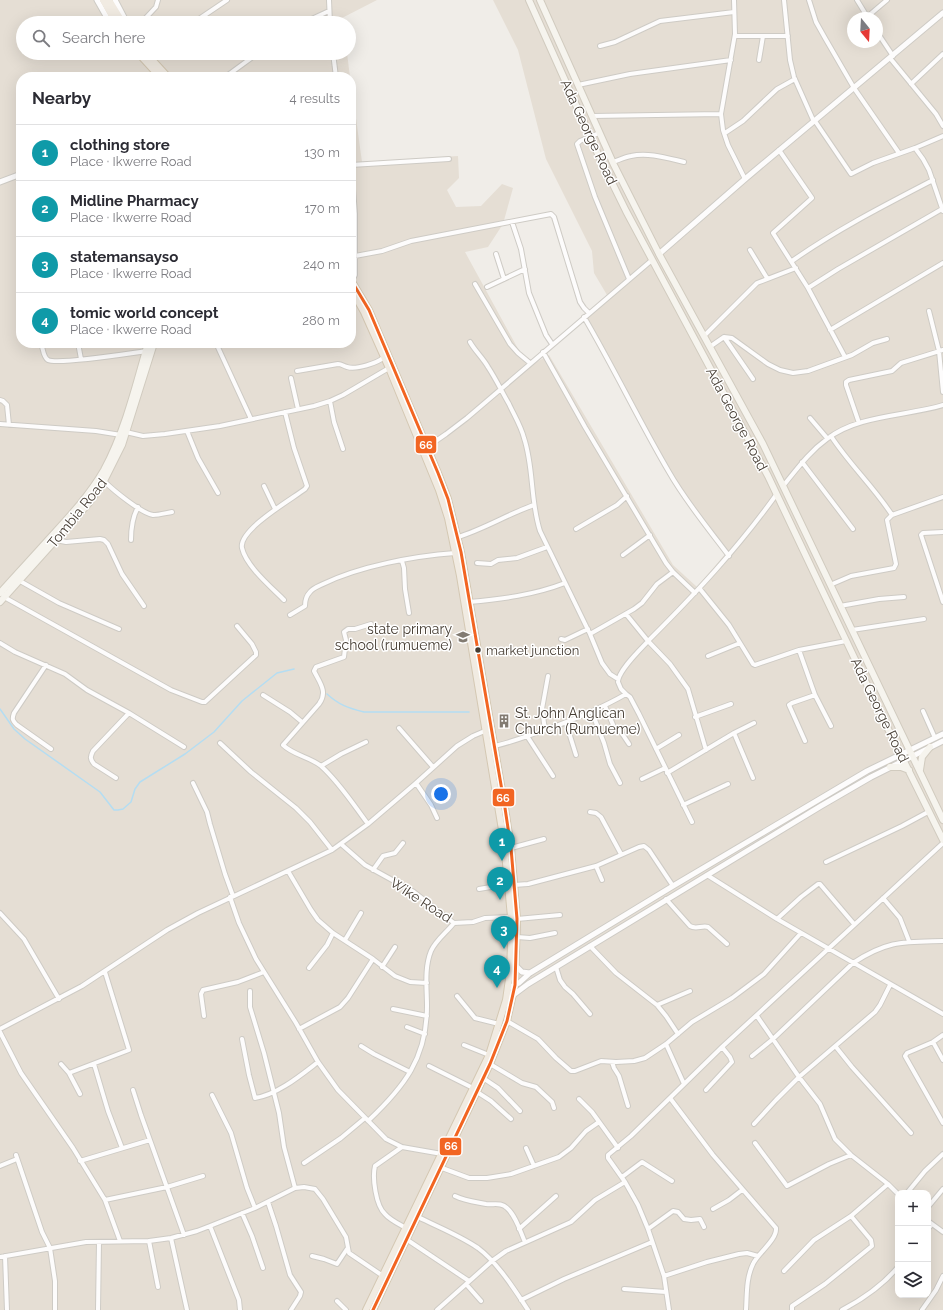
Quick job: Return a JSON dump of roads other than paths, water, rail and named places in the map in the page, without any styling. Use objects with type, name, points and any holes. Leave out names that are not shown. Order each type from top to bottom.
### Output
[{"type":"main road","points":[[103,0],[112,16]]},
{"type":"main road","points":[[110,0],[119,16]]},
{"type":"main road","name":"Ada George Road","points":[[529,0],[590,137],[622,204],[738,420],[776,495],[943,841]]},
{"type":"main road","name":"Ada George Road","points":[[540,0],[613,162],[660,254],[763,444],[943,820]]},
{"type":"main road","points":[[144,60],[155,72]]},
{"type":"main road","points":[[153,60],[164,72]]},
{"type":"main road","points":[[356,289],[370,310],[448,499],[458,537],[488,729]]},
{"type":"main road","points":[[356,299],[364,312],[384,356],[442,497],[448,518],[491,746],[511,884],[517,937],[516,983],[507,1021],[490,1064],[442,1154],[383,1276],[373,1310]]},
{"type":"main road","name":"Tombia Road","points":[[1,597],[20,581],[89,503],[104,481],[118,455],[151,348]]},
{"type":"main road","name":"Tombia Road","points":[[1,597],[88,495],[124,434]]},
{"type":"main road","points":[[491,746],[505,808],[511,848],[511,884]]},
{"type":"main road","points":[[920,772],[922,757],[930,747]]},
{"type":"main road","points":[[890,767],[901,767],[909,770]]},
{"type":"main road","points":[[366,1310],[377,1293],[418,1217],[442,1168],[489,1055],[506,1000],[510,972],[514,918]]},
{"type":"street","points":[[97,0],[106,16]]},
{"type":"street","points":[[115,0],[123,16]]},
{"type":"street","points":[[147,16],[156,7],[158,0]]},
{"type":"street","points":[[203,16],[227,0]]},
{"type":"street","points":[[329,0],[329,16]]},
{"type":"street","points":[[734,0],[735,36],[721,114],[724,133],[735,161],[745,179]]},
{"type":"street","points":[[784,0],[790,60],[795,78],[814,121],[851,174],[873,163],[943,136]]},
{"type":"street","points":[[809,0],[816,22],[854,88],[899,153]]},
{"type":"street","points":[[857,0],[865,12]]},
{"type":"street","points":[[874,12],[887,0]]},
{"type":"street","points":[[318,16],[329,11]]},
{"type":"street","points":[[600,46],[615,42],[660,21],[734,12]]},
{"type":"street","points":[[660,254],[779,150],[943,13]]},
{"type":"street","points":[[735,36],[788,36]]},
{"type":"street","points":[[759,60],[763,36]]},
{"type":"street","points":[[883,42],[911,84],[936,114],[943,126]]},
{"type":"street","points":[[911,84],[943,54]]},
{"type":"street","points":[[232,72],[248,60]]},
{"type":"street","points":[[334,60],[335,72]]},
{"type":"street","points":[[578,85],[630,74],[731,60]]},
{"type":"street","points":[[724,133],[743,120],[777,89],[795,78]]},
{"type":"street","points":[[591,116],[721,114]]},
{"type":"street","points":[[599,133],[580,141],[577,144],[595,197],[629,279]]},
{"type":"street","points":[[808,288],[838,269],[943,210],[929,170],[915,148]]},
{"type":"street","points":[[779,150],[812,198],[773,233],[808,288],[845,356]]},
{"type":"street","points":[[613,162],[631,156],[641,155],[656,156],[684,162]]},
{"type":"street","points":[[356,164],[449,159]]},
{"type":"street","points":[[0,182],[16,176]]},
{"type":"street","points":[[792,262],[809,250],[866,216],[933,180]]},
{"type":"street","points":[[356,256],[382,251],[411,241],[549,214],[552,215],[580,302],[589,313]]},
{"type":"street","points":[[512,222],[521,249],[529,293],[546,335],[552,344]]},
{"type":"street","points":[[750,250],[767,278]]},
{"type":"street","points":[[496,254],[504,279]]},
{"type":"street","points":[[427,447],[462,422],[500,388],[652,260]]},
{"type":"street","points":[[830,330],[943,263]]},
{"type":"street","points":[[705,335],[756,283],[796,268]]},
{"type":"street","points":[[487,287],[525,269]]},
{"type":"street","points":[[475,284],[510,344],[530,363]]},
{"type":"street","points":[[929,311],[941,351],[943,392]]},
{"type":"street","points":[[584,317],[669,472],[696,513],[729,556]]},
{"type":"street","points":[[724,337],[753,380]]},
{"type":"street","points":[[711,346],[724,337],[732,338],[768,364],[780,370],[793,373],[808,371],[845,356],[852,355],[873,343],[887,339]]},
{"type":"street","points":[[470,342],[488,367],[525,438],[530,465],[535,515],[547,547],[588,629],[606,669],[610,674],[618,679],[621,689],[630,697],[692,822]]},
{"type":"street","points":[[43,348],[48,360],[54,361],[149,351]]},
{"type":"street","points":[[79,348],[81,359]]},
{"type":"street","points":[[218,348],[251,419]]},
{"type":"street","points":[[859,423],[846,382],[849,380],[892,371],[901,363],[941,351]]},
{"type":"street","points":[[543,352],[585,427],[666,563],[695,594]]},
{"type":"street","points":[[298,371],[341,364],[348,368],[368,365],[380,360],[384,356]]},
{"type":"street","points":[[0,424],[154,436],[220,426],[330,401],[389,368]]},
{"type":"street","points":[[290,378],[298,409]]},
{"type":"street","points":[[0,400],[7,405],[9,425]]},
{"type":"street","points":[[330,401],[343,448]]},
{"type":"street","points":[[784,486],[811,452],[829,437],[845,428],[859,423],[943,405]]},
{"type":"street","points":[[284,600],[252,566],[242,549],[242,544],[245,536],[256,524],[305,489],[307,486],[294,448],[285,412]]},
{"type":"street","points":[[810,418],[829,437],[879,496],[892,515]]},
{"type":"street","points":[[186,431],[198,458],[218,493]]},
{"type":"street","points":[[802,462],[853,529]]},
{"type":"street","points":[[104,481],[116,492],[153,515],[172,512]]},
{"type":"street","points":[[264,486],[275,509]]},
{"type":"street","points":[[618,679],[622,671],[648,642],[700,589],[729,556],[753,527],[776,495]]},
{"type":"street","points":[[576,529],[616,505],[627,496]]},
{"type":"street","points":[[830,585],[851,576],[896,566],[886,522],[892,515],[943,497]]},
{"type":"street","points":[[458,537],[534,505]]},
{"type":"street","points":[[131,540],[131,527],[138,507]]},
{"type":"street","points":[[943,532],[921,535],[943,602]]},
{"type":"street","points":[[622,554],[650,536]]},
{"type":"street","points":[[56,540],[66,542],[100,539],[104,540],[108,544],[122,574],[144,606]]},
{"type":"street","points":[[477,563],[491,564],[498,560],[517,558],[547,547]]},
{"type":"street","points":[[290,615],[305,606],[305,599],[311,591],[325,583],[346,575],[381,565],[426,556],[455,553]]},
{"type":"street","points":[[402,561],[409,613]]},
{"type":"street","points":[[590,634],[626,614],[642,603],[653,588],[673,572]]},
{"type":"street","points":[[20,581],[58,603],[118,629]]},
{"type":"street","points":[[469,602],[528,594],[565,583]]},
{"type":"street","points":[[700,589],[729,625],[752,662],[755,664],[800,650],[846,641]]},
{"type":"street","points":[[1,597],[171,690],[202,702],[205,702],[256,655],[252,644],[238,626]]},
{"type":"street","points":[[840,606],[879,599],[904,597]]},
{"type":"street","points":[[626,614],[648,642],[670,664],[688,689],[695,717],[706,750]]},
{"type":"street","points":[[852,630],[924,619]]},
{"type":"street","points":[[368,824],[338,785],[321,766],[283,746],[319,704],[323,697],[324,691],[314,669],[344,657],[346,640],[344,632],[348,629],[355,629],[371,624]]},
{"type":"street","points":[[562,639],[565,640],[588,629]]},
{"type":"street","points":[[708,656],[740,642]]},
{"type":"street","points":[[0,643],[16,652],[65,674],[87,690],[129,713],[184,747]]},
{"type":"street","points":[[800,650],[815,694],[831,726]]},
{"type":"street","points":[[46,665],[12,718],[16,724],[51,749]]},
{"type":"street","points":[[545,730],[542,709],[548,676]]},
{"type":"street","points":[[491,746],[566,723],[605,706],[626,694]]},
{"type":"street","points":[[805,741],[789,705],[792,702],[815,694]]},
{"type":"street","points":[[264,696],[290,712],[302,722]]},
{"type":"street","points":[[695,717],[731,704]]},
{"type":"street","points":[[605,706],[614,727],[621,732],[629,744]]},
{"type":"street","points":[[923,711],[934,738]]},
{"type":"street","points":[[592,712],[610,764],[620,783]]},
{"type":"street","points":[[116,778],[94,764],[90,756],[129,713]]},
{"type":"street","points":[[566,723],[576,755]]},
{"type":"street","points":[[642,779],[666,771],[754,723]]},
{"type":"street","points":[[399,728],[433,767]]},
{"type":"street","points":[[120,1241],[105,1200],[22,1074],[0,1030],[59,999],[105,972],[167,930],[232,897],[332,850],[368,824],[457,746],[488,729]]},
{"type":"street","points":[[734,733],[753,778]]},
{"type":"street","points":[[508,988],[673,886],[867,771],[943,734]]},
{"type":"street","points":[[656,749],[679,735]]},
{"type":"street","points":[[527,736],[553,776]]},
{"type":"street","points":[[506,1000],[528,984],[666,898],[821,806],[890,767],[943,741]]},
{"type":"street","points":[[321,766],[366,742]]},
{"type":"street","points":[[220,743],[252,772],[296,808],[310,822],[332,850]]},
{"type":"street","points":[[193,783],[207,812],[232,897],[247,941],[318,1062],[338,1090],[386,1139],[402,1147],[442,1154]]},
{"type":"street","points":[[416,783],[438,818]]},
{"type":"street","points":[[683,805],[728,784]]},
{"type":"street","points":[[590,812],[596,813],[601,817],[622,854]]},
{"type":"street","points":[[826,862],[928,812]]},
{"type":"street","points":[[511,848],[544,839]]},
{"type":"street","points":[[669,1310],[664,1276],[648,1229],[638,1205],[608,1156],[722,1047],[943,841]]},
{"type":"street","points":[[373,870],[383,856],[395,853],[403,843]]},
{"type":"street","name":"Wike Road","points":[[341,844],[365,865],[414,892],[454,923],[473,922],[485,918],[560,915]]},
{"type":"street","points":[[479,889],[511,884],[528,884],[596,866],[644,846],[649,850],[673,886]]},
{"type":"street","points":[[596,866],[602,880]]},
{"type":"street","points":[[288,871],[310,910],[318,920],[333,933],[374,958],[382,967],[402,980],[428,983]]},
{"type":"street","points":[[707,875],[776,919],[943,1014]]},
{"type":"street","points":[[776,919],[801,897],[820,884],[854,924]]},
{"type":"street","points":[[666,898],[690,926],[696,928],[705,926],[708,927],[727,944]]},
{"type":"street","points":[[883,898],[900,918],[909,941]]},
{"type":"street","points":[[0,913],[24,939],[59,999]]},
{"type":"street","points":[[345,940],[361,913]]},
{"type":"street","points":[[304,1163],[366,1120],[392,1097],[410,1072],[416,1062],[425,1034],[427,1016],[427,972],[432,949],[454,923]]},
{"type":"street","points":[[309,968],[333,933]]},
{"type":"street","points":[[517,937],[530,938],[555,933]]},
{"type":"street","points":[[507,1021],[538,1039],[556,1058],[572,1071],[601,1061],[634,1061],[645,1058],[666,1044],[692,1022],[732,998],[764,974],[801,933]]},
{"type":"street","points":[[752,1056],[773,1039],[853,963],[871,952],[885,945],[909,941],[943,940]]},
{"type":"street","points":[[590,946],[616,973],[656,1005],[666,1016],[678,1034]]},
{"type":"street","points":[[382,967],[395,947]]},
{"type":"street","points":[[299,1029],[340,1007],[348,998],[374,958]]},
{"type":"street","points":[[516,966],[522,972],[530,973]]},
{"type":"street","points":[[556,967],[560,980],[565,987],[590,1014]]},
{"type":"street","points":[[68,1073],[129,1050],[105,972]]},
{"type":"street","points":[[204,1016],[201,994],[203,990],[238,982],[264,972]]},
{"type":"street","points":[[510,972],[516,983]]},
{"type":"street","points":[[516,983],[528,984]]},
{"type":"street","points":[[754,1124],[799,1077],[836,1047],[875,1012],[890,985]]},
{"type":"street","points":[[250,991],[250,1007],[264,1053],[279,1113],[284,1147],[296,1188]]},
{"type":"street","points":[[656,1005],[690,991]]},
{"type":"street","points":[[457,996],[476,1018],[499,1024]]},
{"type":"street","points":[[393,1009],[427,1016]]},
{"type":"street","points":[[757,1016],[799,1077],[820,1104],[835,1139],[851,1155],[895,1191]]},
{"type":"street","points":[[407,1027],[425,1034]]},
{"type":"street","points":[[943,1035],[933,1042],[907,1053],[905,1056],[943,1123]]},
{"type":"street","points":[[242,1039],[255,1098],[273,1092],[300,1076],[318,1062]]},
{"type":"street","points":[[933,1042],[943,1060]]},
{"type":"street","points":[[666,1044],[684,1084]]},
{"type":"street","points":[[464,1045],[489,1055]]},
{"type":"street","points":[[361,1046],[410,1072]]},
{"type":"street","points":[[706,1090],[732,1062],[722,1047]]},
{"type":"street","points":[[836,1047],[911,1133]]},
{"type":"street","points":[[612,1062],[619,1076],[628,1106]]},
{"type":"street","points":[[61,1064],[80,1094]]},
{"type":"street","points":[[94,1064],[108,1111],[122,1148]]},
{"type":"street","points":[[490,1064],[522,1082],[536,1087],[552,1102],[554,1108]]},
{"type":"street","points":[[428,1066],[475,1090],[491,1101],[511,1119]]},
{"type":"street","points":[[483,1078],[498,1088],[520,1111]]},
{"type":"street","points":[[133,1090],[184,1235]]},
{"type":"street","points":[[212,1095],[226,1122],[255,1208]]},
{"type":"street","points":[[670,1098],[742,1190],[766,1215],[776,1228],[765,1250],[758,1256],[750,1274],[746,1310]]},
{"type":"street","points":[[579,1099],[584,1103],[618,1148]]},
{"type":"street","points":[[442,1168],[460,1175],[478,1179],[495,1178],[511,1174],[559,1157],[567,1152],[586,1131],[599,1122]]},
{"type":"street","points":[[80,1161],[150,1140]]},
{"type":"street","points":[[755,1143],[787,1186],[829,1164],[851,1155]]},
{"type":"street","points":[[402,1147],[375,1166],[374,1176],[377,1198],[383,1213],[406,1228]]},
{"type":"street","points":[[526,1148],[534,1166]]},
{"type":"street","points":[[909,1190],[925,1171],[943,1154]]},
{"type":"street","points":[[0,1166],[16,1157],[42,1232],[50,1248],[55,1281],[55,1310]]},
{"type":"street","points":[[622,1177],[642,1162],[672,1181]]},
{"type":"street","points":[[105,1200],[167,1187],[203,1176]]},
{"type":"street","points":[[437,1310],[506,1251],[571,1222],[595,1200],[625,1182]]},
{"type":"street","points":[[784,1271],[814,1240],[851,1216],[888,1184]]},
{"type":"street","points":[[0,1257],[86,1242],[149,1241],[172,1238],[210,1226],[255,1208],[296,1188],[311,1188],[315,1189],[319,1193],[346,1237],[347,1249],[353,1256],[383,1276]]},
{"type":"street","points":[[931,1203],[943,1189]]},
{"type":"street","points":[[713,1209],[729,1200],[742,1190]]},
{"type":"street","points":[[455,1196],[461,1199],[505,1206],[512,1214],[525,1242]]},
{"type":"street","points":[[519,1229],[556,1196]]},
{"type":"street","points":[[268,1202],[290,1275],[300,1290],[300,1296],[292,1308],[298,1310]]},
{"type":"street","points":[[648,1229],[673,1211],[678,1212],[684,1219],[687,1220],[700,1218],[704,1227]]},
{"type":"street","points":[[242,1213],[263,1268]]},
{"type":"street","points":[[792,1310],[792,1306],[824,1284],[872,1246],[870,1240],[851,1216]]},
{"type":"street","points":[[418,1217],[451,1232],[478,1249],[492,1262],[528,1310]]},
{"type":"street","points":[[931,1223],[943,1232]]},
{"type":"street","points":[[210,1226],[239,1300],[240,1310]]},
{"type":"street","points":[[172,1238],[187,1310]]},
{"type":"street","points":[[406,1239],[468,1283],[481,1301]]},
{"type":"street","points":[[149,1241],[158,1287]]},
{"type":"street","points":[[98,1310],[99,1242]]},
{"type":"street","points":[[521,1300],[652,1242]]},
{"type":"street","points":[[312,1256],[337,1264],[347,1249]]},
{"type":"street","points":[[664,1276],[706,1262],[739,1254],[747,1253],[758,1256]]},
{"type":"street","points":[[5,1256],[7,1310]]},
{"type":"street","points":[[842,1310],[859,1301],[877,1288],[895,1270]]},
{"type":"street","points":[[922,1310],[936,1290],[943,1276]]},
{"type":"street","points":[[624,1289],[666,1292]]},
{"type":"street","points":[[337,1301],[346,1310]]},
{"type":"waterway","points":[[0,709],[14,729],[25,739],[100,792],[114,810],[118,810],[123,809],[131,802],[135,789],[140,782],[185,754],[214,732],[242,701],[277,673],[294,669]]},
{"type":"waterway","points":[[327,694],[344,706],[364,712],[469,712]]},
{"type":"place","name":"state primary school (rumueme)","points":[[463,637]]},
{"type":"place","name":"market junction","points":[[478,650]]},
{"type":"place","name":"St. John Anglican Church (Rumueme)","points":[[504,721]]},
{"type":"place","name":"clothing store","points":[[502,861]]},
{"type":"place","name":"Midline Pharmacy","points":[[500,900]]},
{"type":"place","name":"statemansayso","points":[[504,949]]},
{"type":"place","name":"tomic world concept","points":[[497,988]]}]
